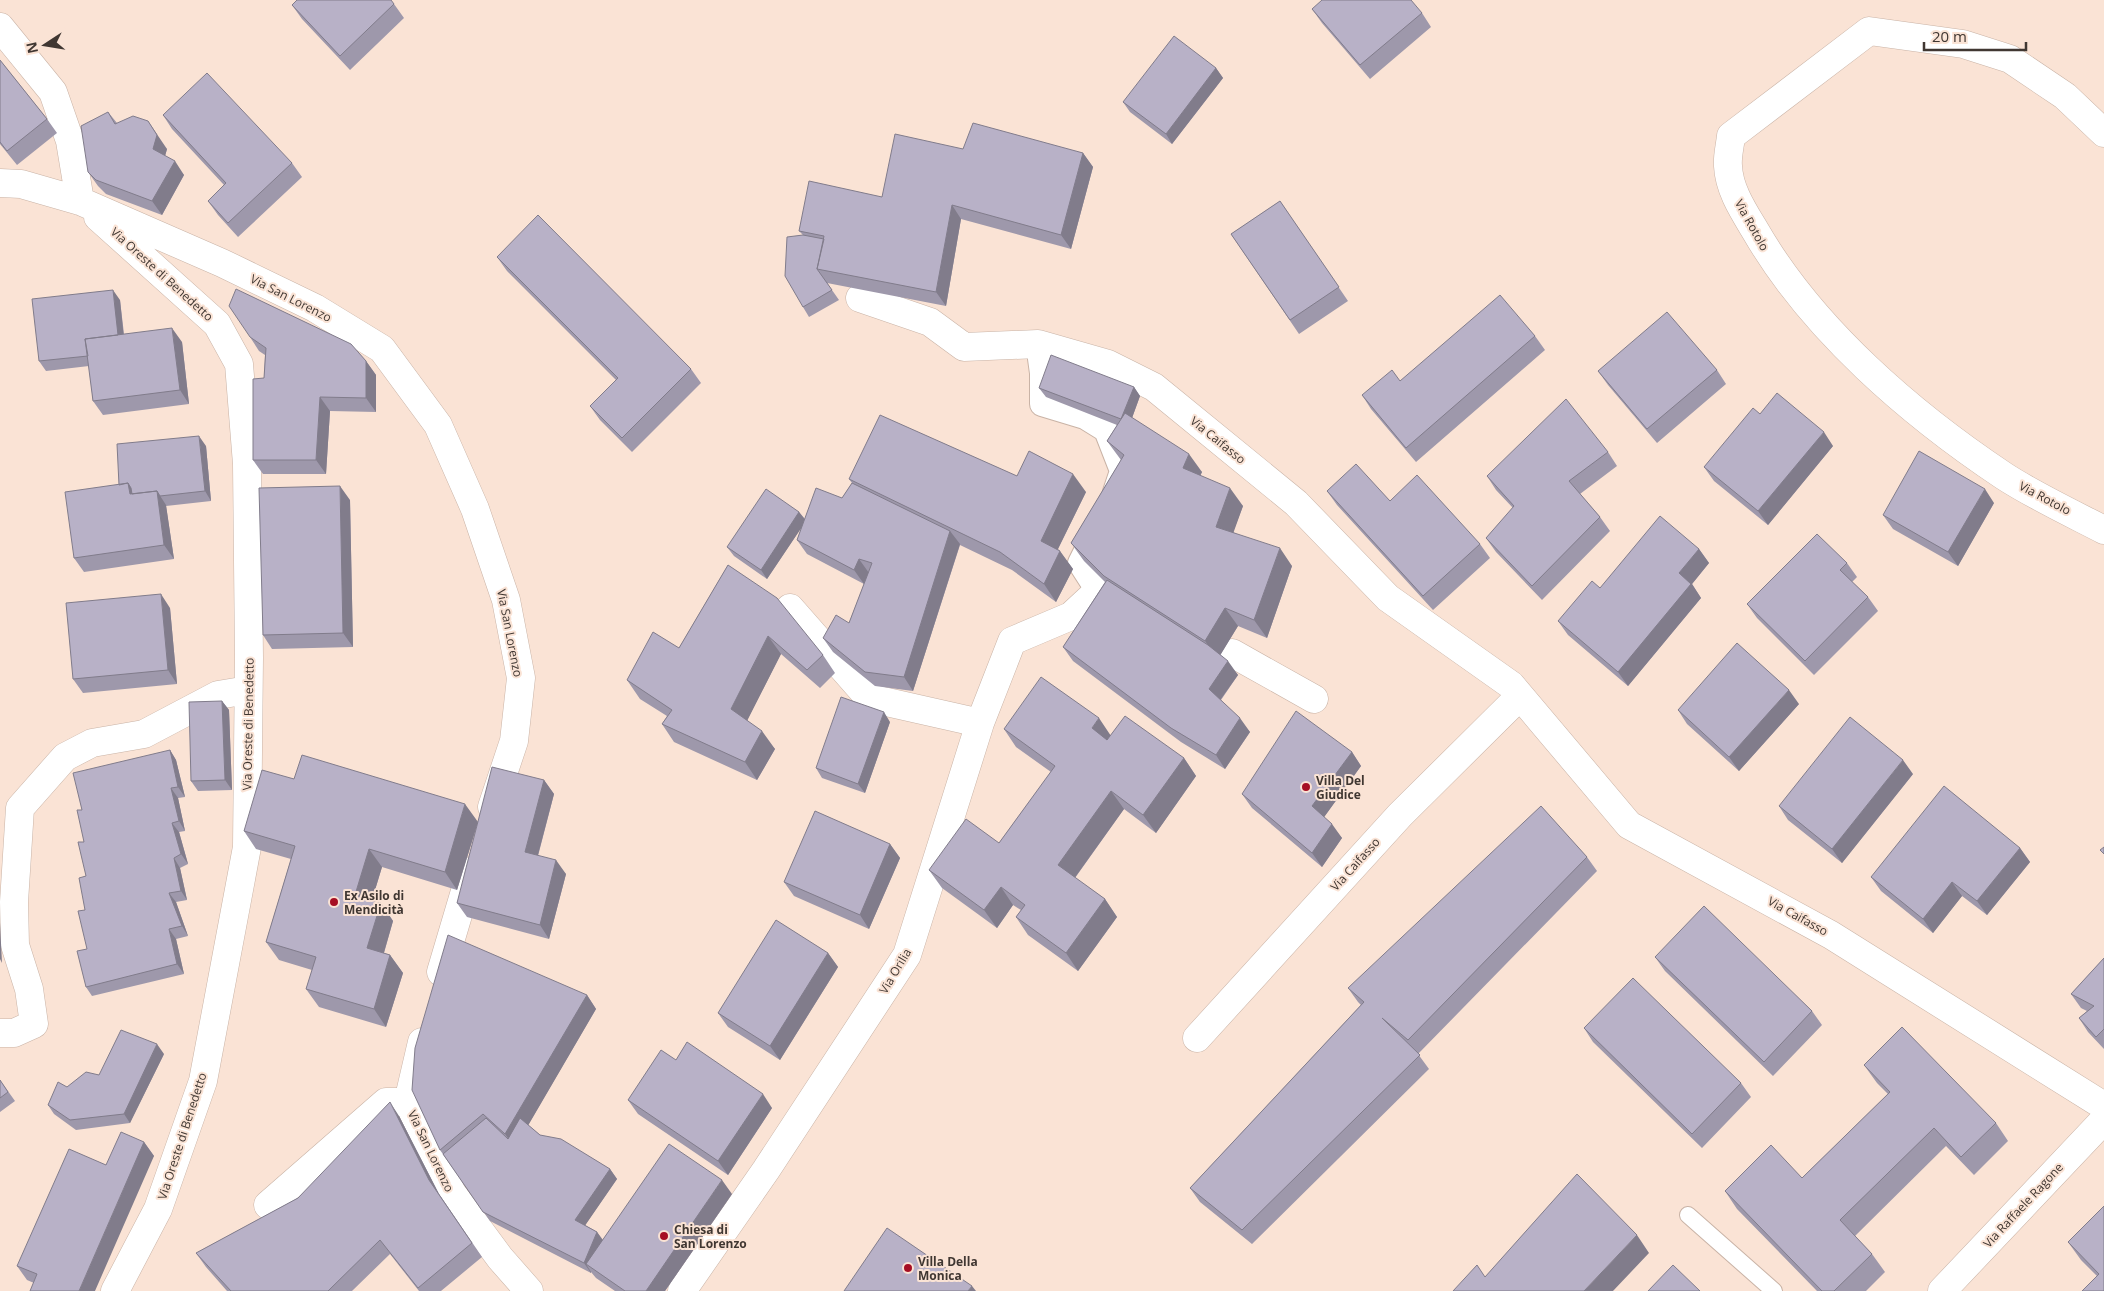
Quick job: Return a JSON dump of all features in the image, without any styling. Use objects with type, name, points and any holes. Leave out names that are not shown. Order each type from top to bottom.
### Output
[{"type":"street","points":[[0,27],[53,92],[70,141],[80,201]]},
{"type":"street","name":"Via Rotolo","points":[[2104,134],[2065,96],[2010,59],[1963,44],[1869,31],[1731,136],[1728,167],[1737,199],[1774,264],[1822,320],[1875,376],[1927,421],[2006,477],[2104,530]]},
{"type":"street","name":"Via San Lorenzo","points":[[0,183],[21,184],[80,201],[222,263],[315,308],[382,349],[438,425],[475,509],[506,600],[521,678],[514,741],[458,913],[435,994]]},
{"type":"street","name":"Via Oreste di Benedetto","points":[[80,201],[217,324],[239,364],[247,464],[249,658],[247,847],[202,1081],[158,1209],[115,1291]]},
{"type":"street","name":"Via Caifasso","points":[[860,298],[930,322],[964,348],[1038,344],[1108,364],[1154,387],[1296,504],[1388,598],[1510,685],[1630,825],[1831,935],[2104,1106]]},
{"type":"street","points":[[1038,344],[1042,373],[1042,404],[1085,417],[1106,430],[1122,471],[1118,485],[1080,563],[1107,592]]},
{"type":"street","name":"Via Orilia","points":[[682,1291],[766,1170],[908,955],[980,723],[1012,642],[1071,616],[1107,592]]},
{"type":"street","points":[[790,608],[869,698],[980,723]]},
{"type":"street","points":[[1232,653],[1314,699]]},
{"type":"street","points":[[0,1033],[14,1034],[34,1024],[29,989],[15,945],[14,902],[20,808],[65,757],[92,742],[144,734],[218,695],[248,690]]},
{"type":"street","name":"Via Caifasso","points":[[1197,1038],[1400,815],[1520,696]]},
{"type":"street","name":"Via San Lorenzo","points":[[428,1020],[408,1102],[452,1193],[500,1258],[529,1291]]},
{"type":"street","points":[[268,1205],[386,1102],[408,1102]]},
{"type":"street","name":"Via Raffaele Ragone","points":[[1942,1291],[2104,1120]]},
{"type":"lane","points":[[1688,1215],[1774,1291]]},
{"type":"building","points":[[297,0],[391,0],[394,4],[340,56],[292,5]]},
{"type":"building","points":[[1322,0],[1411,0],[1422,13],[1360,65],[1312,9]]},
{"type":"building","points":[[1174,36],[1216,68],[1166,134],[1123,102]]},
{"type":"building","points":[[0,60],[47,119],[7,151],[0,142]]},
{"type":"building","points":[[207,73],[292,163],[228,223],[208,201],[226,183],[163,115]]},
{"type":"building","points":[[108,112],[115,124],[133,116],[148,121],[157,135],[153,149],[175,161],[152,201],[96,180],[88,172],[81,126]]},
{"type":"building","points":[[973,123],[1083,153],[1061,235],[952,205],[936,292],[817,269],[824,236],[799,231],[809,181],[882,197],[895,134],[963,149]]},
{"type":"building","points":[[1280,201],[1339,287],[1290,320],[1231,234]]},
{"type":"building","points":[[538,215],[691,369],[622,438],[590,406],[618,378],[497,257]]},
{"type":"building","points":[[803,235],[824,239],[817,269],[832,290],[803,307],[785,276],[787,237]]},
{"type":"building","points":[[236,289],[351,344],[366,361],[366,398],[320,397],[316,460],[253,460],[253,379],[264,378],[266,348],[250,337],[229,306]]},
{"type":"building","points":[[113,290],[118,335],[85,339],[88,356],[39,361],[32,299]]},
{"type":"building","points":[[1500,295],[1535,336],[1406,448],[1362,395],[1392,370],[1400,381]]},
{"type":"building","points":[[1667,312],[1717,370],[1647,429],[1598,371]]},
{"type":"building","points":[[172,328],[180,390],[93,401],[85,339]]},
{"type":"building","points":[[1051,355],[1134,387],[1121,419],[1039,388]]},
{"type":"building","points":[[1777,393],[1824,432],[1758,511],[1704,467],[1753,408],[1760,414]]},
{"type":"building","points":[[1566,399],[1608,452],[1569,481],[1600,517],[1532,586],[1486,538],[1514,506],[1487,476]]},
{"type":"building","points":[[1125,413],[1189,454],[1183,468],[1230,488],[1216,527],[1280,548],[1254,620],[1225,608],[1205,641],[1104,576],[1071,543],[1124,455],[1107,441]]},
{"type":"building","points":[[880,415],[1017,476],[1029,451],[1073,474],[1041,541],[1060,551],[1044,584],[1000,552],[849,479]]},
{"type":"building","points":[[199,436],[205,491],[160,496],[157,491],[132,494],[128,483],[119,485],[117,444]]},
{"type":"building","points":[[1919,451],[1985,489],[1948,552],[1883,515]]},
{"type":"building","points":[[1356,464],[1390,501],[1417,475],[1480,544],[1423,596],[1327,491]]},
{"type":"building","points":[[128,483],[130,494],[157,491],[164,545],[74,558],[65,492]]},
{"type":"building","points":[[852,483],[950,531],[904,677],[865,672],[823,638],[836,615],[849,623],[872,563],[859,559],[854,570],[797,540],[816,488],[842,498]]},
{"type":"building","points":[[340,486],[343,633],[263,635],[259,488]]},
{"type":"building","points":[[766,489],[799,512],[761,570],[727,547]]},
{"type":"building","points":[[1660,516],[1699,549],[1679,573],[1691,584],[1618,672],[1558,621],[1592,581],[1600,588]]},
{"type":"building","points":[[1817,534],[1847,563],[1840,570],[1868,597],[1805,661],[1747,604]]},
{"type":"building","points":[[728,565],[777,598],[823,655],[807,670],[768,636],[731,709],[762,731],[745,762],[662,724],[672,710],[627,680],[653,632],[679,648]]},
{"type":"building","points":[[1107,580],[1208,645],[1228,661],[1209,689],[1240,718],[1216,755],[1171,728],[1063,647]]},
{"type":"building","points":[[161,594],[168,670],[73,679],[66,603]]},
{"type":"building","points":[[1737,643],[1789,690],[1729,757],[1678,710]]},
{"type":"building","points":[[1041,677],[1099,718],[1092,728],[1107,740],[1125,716],[1184,758],[1143,815],[1111,791],[1058,865],[1105,899],[1066,953],[1016,917],[1025,905],[1001,887],[984,910],[929,870],[966,819],[999,843],[1055,766],[1004,729]]},
{"type":"building","points":[[841,697],[884,712],[858,784],[816,768]]},
{"type":"building","points":[[222,701],[225,780],[191,781],[189,702]]},
{"type":"building","name":"Villa Del Giudice","points":[[1296,711],[1352,752],[1312,806],[1332,824],[1312,853],[1242,794]]},
{"type":"building","points":[[1850,717],[1903,760],[1832,849],[1779,806]]},
{"type":"building","points":[[170,750],[178,787],[171,788],[179,821],[172,823],[181,854],[174,858],[181,891],[169,893],[182,926],[169,929],[177,964],[86,987],[77,951],[87,949],[78,911],[85,910],[79,878],[86,876],[78,842],[84,842],[77,810],[82,810],[73,773]]},
{"type":"building","name":"Ex Asilo di Mendicità","points":[[302,755],[465,804],[445,872],[369,849],[355,895],[381,903],[367,948],[390,955],[374,1009],[306,989],[316,957],[266,942],[295,846],[244,831],[262,770],[294,779]]},
{"type":"building","points":[[492,767],[544,780],[525,852],[556,860],[540,925],[457,903]]},
{"type":"building","points":[[1944,786],[2020,848],[1977,901],[1952,882],[1923,919],[1871,877]]},
{"type":"building","points":[[1541,806],[1587,857],[1408,1040],[1382,1018],[1420,1055],[1242,1230],[1190,1188],[1364,1002],[1348,988]]},
{"type":"building","points":[[815,811],[890,844],[860,915],[784,882]]},
{"type":"building","points":[[1704,906],[1812,1011],[1764,1062],[1655,957]]},
{"type":"building","points":[[776,920],[828,953],[770,1046],[718,1013]]},
{"type":"building","points":[[448,935],[587,995],[505,1134],[483,1114],[440,1150],[412,1090],[415,1048]]},
{"type":"building","points":[[2104,958],[2104,1029],[2096,1037],[2079,1018],[2094,1006],[2071,994]]},
{"type":"building","points":[[1633,978],[1741,1083],[1692,1134],[1584,1028]]},
{"type":"building","points":[[1902,1027],[1996,1123],[1961,1157],[1934,1128],[1840,1220],[1872,1254],[1834,1291],[1822,1291],[1725,1191],[1771,1145],[1802,1178],[1890,1092],[1864,1065]]},
{"type":"building","points":[[121,1030],[157,1044],[124,1114],[70,1120],[48,1105],[58,1082],[67,1087],[86,1072],[99,1075]]},
{"type":"building","points":[[687,1042],[763,1094],[718,1161],[628,1100],[661,1050],[676,1060]]},
{"type":"building","points":[[0,1080],[8,1092],[0,1098]]},
{"type":"building","points":[[390,1102],[429,1180],[472,1243],[418,1288],[380,1240],[328,1291],[231,1291],[196,1253],[298,1198]]},
{"type":"building","points":[[486,1118],[508,1139],[520,1118],[540,1135],[561,1139],[610,1169],[575,1220],[597,1232],[584,1263],[483,1212],[443,1154]]},
{"type":"building","points":[[121,1132],[144,1142],[79,1291],[30,1291],[37,1274],[17,1266],[69,1149],[106,1165]]},
{"type":"building","name":"Chiesa di San Lorenzo","points":[[669,1144],[722,1180],[646,1291],[625,1291],[586,1264]]},
{"type":"building","points":[[1577,1174],[1637,1235],[1584,1291],[1453,1291],[1477,1265],[1485,1277]]},
{"type":"building","points":[[2104,1206],[2104,1291],[2082,1291],[2099,1274],[2068,1242]]},
{"type":"building","points":[[887,1228],[972,1286],[968,1291],[844,1291]]},
{"type":"building","points":[[1673,1265],[1700,1291],[1648,1291]]},
{"type":"place","name":"Villa Del Giudice","points":[[1306,787]]},
{"type":"place","name":"Ex Asilo di Mendicità","points":[[334,902]]},
{"type":"place","name":"Chiesa di San Lorenzo","points":[[664,1236]]},
{"type":"place","name":"Villa Della Monica","points":[[908,1268]]}]
